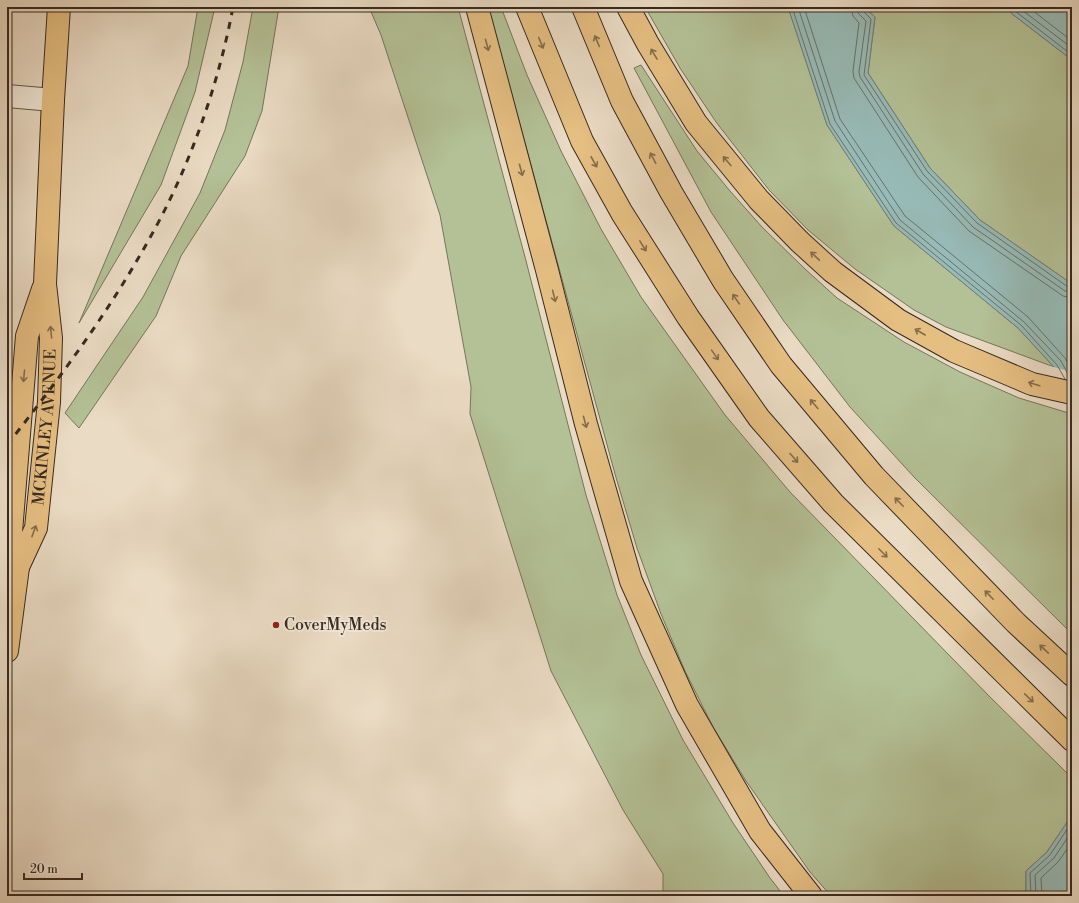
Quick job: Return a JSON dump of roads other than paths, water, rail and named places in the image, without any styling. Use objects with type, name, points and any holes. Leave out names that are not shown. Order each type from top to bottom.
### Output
[{"type":"main road","name":"MCKINLEY AVENUE","points":[[7,651],[18,567],[11,532],[27,336],[45,284],[53,100],[59,7]]},
{"type":"main road","points":[[477,7],[586,424],[631,581],[687,705],[760,831],[811,896]]},
{"type":"main road","points":[[527,7],[582,141],[622,213],[688,317],[754,411],[833,503],[1072,740]]},
{"type":"main road","points":[[583,7],[622,101],[671,192],[723,280],[781,364],[874,476],[1016,623],[1072,675]]},
{"type":"main road","points":[[628,7],[648,44],[696,123],[759,200],[800,242],[833,272],[898,320],[954,352],[1032,384],[1072,393]]},
{"type":"street","points":[[7,96],[53,100]]},
{"type":"water","points":[[788,7],[864,7],[875,17],[868,73],[930,168],[980,220],[1072,284],[1072,401],[1054,367],[1018,328],[894,226],[827,125]]},
{"type":"water","points":[[1009,7],[1072,7],[1072,60],[1011,13]]},
{"type":"water","points":[[1072,815],[1072,896],[1028,896],[1026,891],[1026,871],[1047,852]]},
{"type":"railway","points":[[7,445],[65,369],[102,316],[120,289],[166,208],[179,181],[202,124],[220,65],[233,7]]},
{"type":"place","name":"CoverMyMeds","points":[[276,625]]}]
